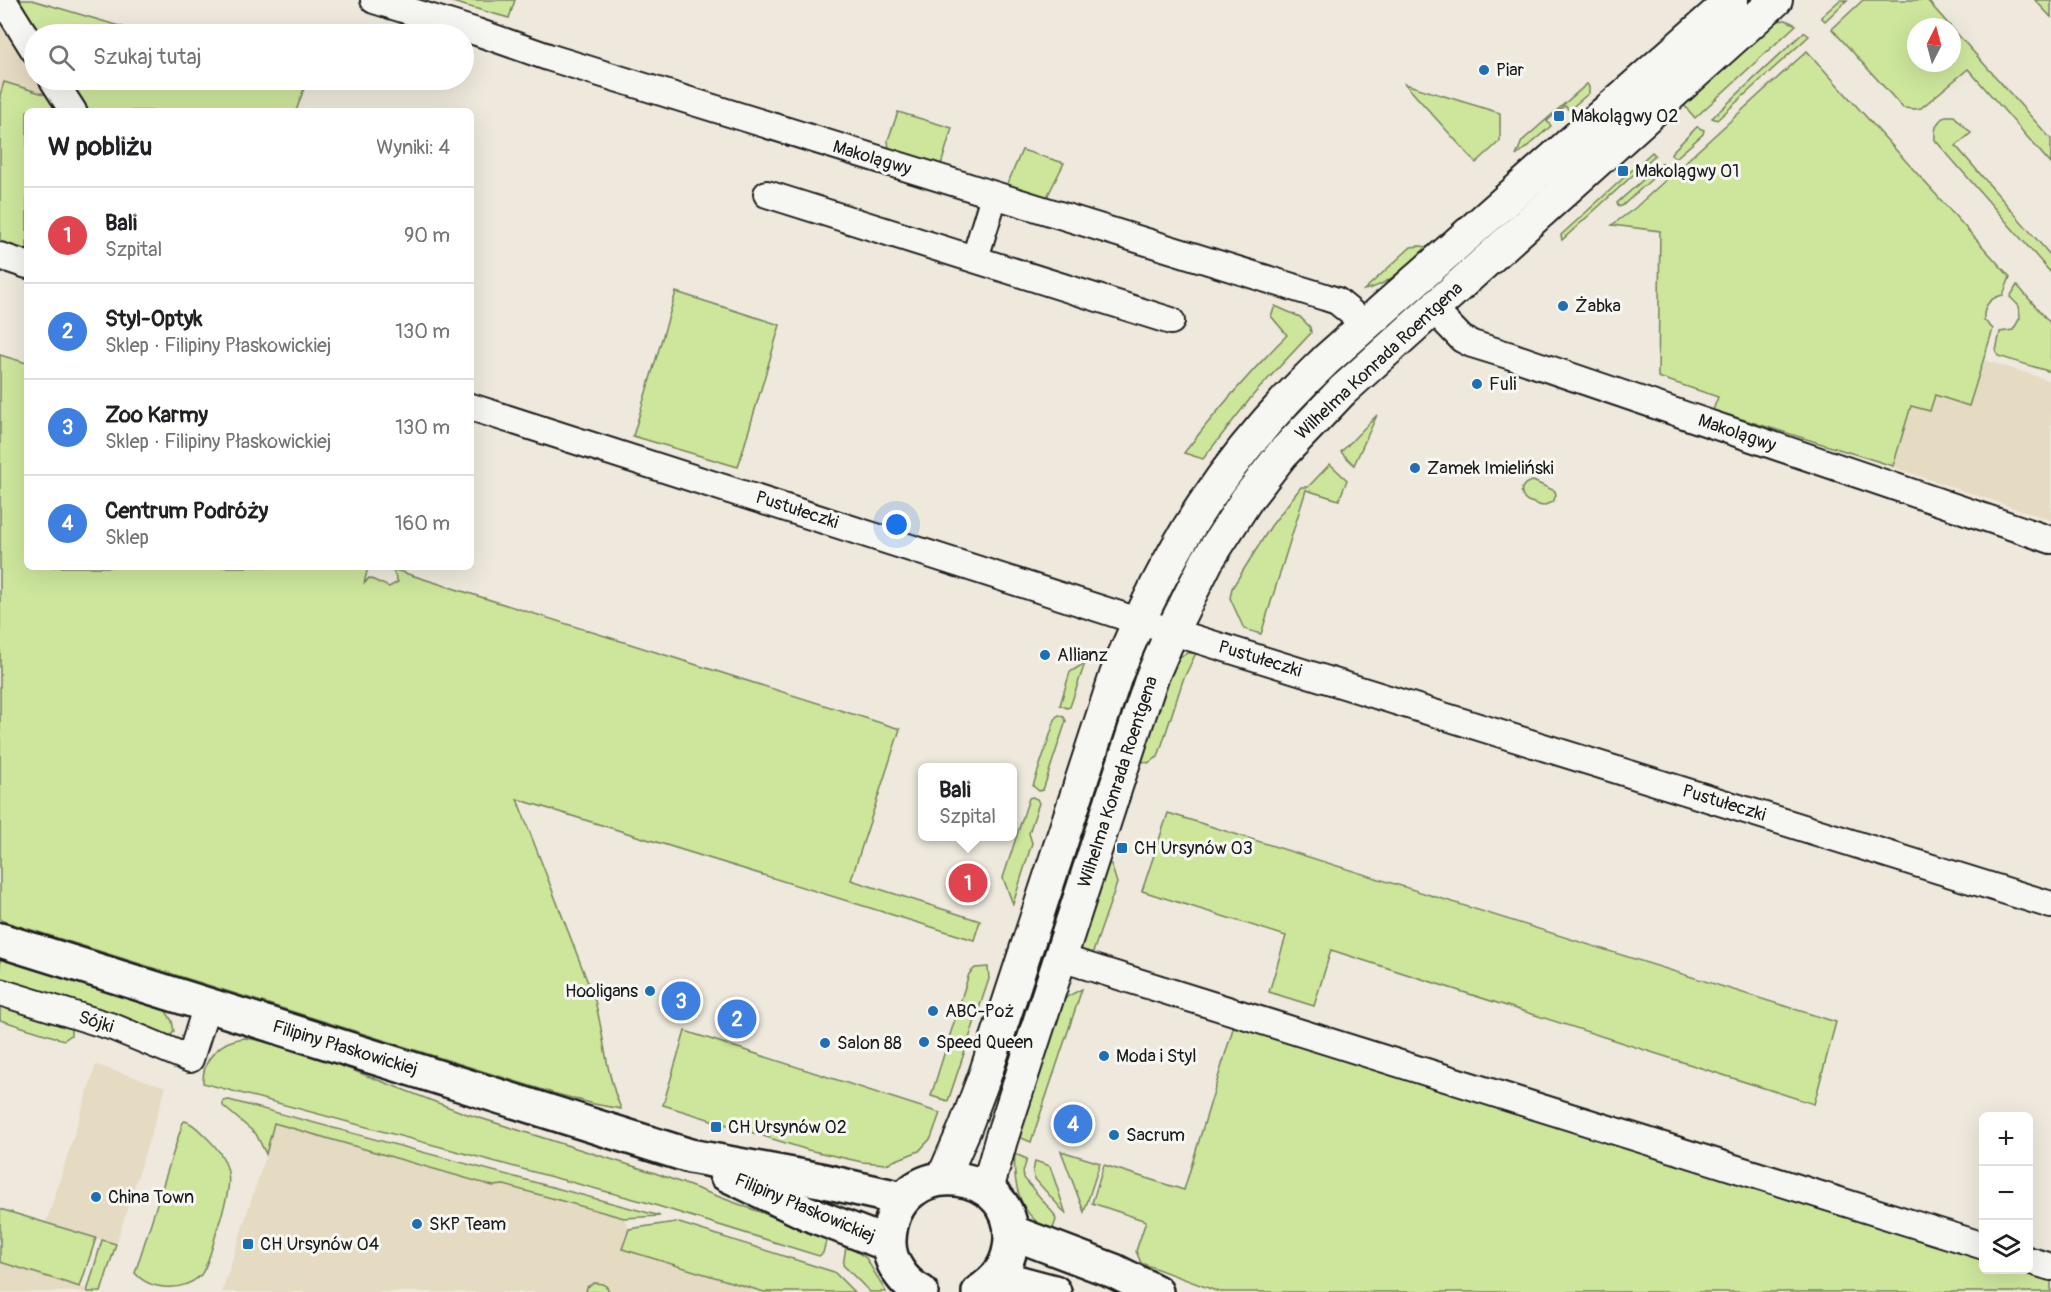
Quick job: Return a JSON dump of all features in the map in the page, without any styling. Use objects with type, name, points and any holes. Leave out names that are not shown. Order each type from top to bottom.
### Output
[{"type":"main road","name":"Filipiny Płaskowickiej","points":[[0,940],[690,1156],[820,1180],[903,1199]]},
{"type":"main road","name":"Filipiny Płaskowickiej","points":[[690,1156],[807,1213],[888,1244]]},
{"type":"main road","points":[[921,1292],[906,1282],[894,1264],[888,1244],[889,1227],[894,1212],[914,1188],[927,1181],[943,1178],[962,1178],[979,1185],[999,1202],[1006,1216],[1011,1232],[1009,1256],[988,1285],[1054,1292]]},
{"type":"main road","points":[[1011,1232],[1114,1271],[1156,1292]]},
{"type":"street","points":[[3,0],[24,34]]},
{"type":"street","name":"Makolągwy","points":[[374,0],[451,24]]},
{"type":"street","name":"Wilhelma Konrada Roentgena","points":[[943,1178],[981,1086],[1116,675],[1138,621],[1188,526],[1230,465],[1275,411],[1365,324],[1732,0]]},
{"type":"street","name":"Wilhelma Konrada Roentgena","points":[[987,1190],[1152,677],[1187,599],[1222,536],[1282,454],[1342,391],[1776,0]]},
{"type":"street","name":"Makolągwy","points":[[474,31],[548,57],[1325,297],[1337,301],[1365,324]]},
{"type":"street","points":[[59,90],[71,108]]},
{"type":"street","points":[[766,194],[1171,321]]},
{"type":"street","points":[[975,258],[994,196]]},
{"type":"street","points":[[0,256],[24,264]]},
{"type":"street","name":"Makolągwy","points":[[1432,309],[1462,339],[1472,344],[2051,540]]},
{"type":"street","name":"Pustułeczki","points":[[474,408],[1138,621],[2051,905]]},
{"type":"street","points":[[1060,958],[1979,1245]]},
{"type":"street","name":"Sójki","points":[[0,992],[113,1027],[190,1059],[207,1005]]},
{"type":"street","points":[[2033,1262],[2051,1267]]},
{"type":"shaded area","points":[[0,20],[24,53],[24,89],[4,83],[0,95]]},
{"type":"shaded area","points":[[29,90],[51,90],[57,98]]},
{"type":"shaded area","points":[[1984,360],[2051,381],[2051,520],[1893,467],[1911,406],[1935,394],[1969,405]]},
{"type":"shaded area","points":[[96,1065],[166,1087],[116,1244],[46,1223]]},
{"type":"shaded area","points":[[273,1123],[493,1186],[504,1185],[624,1218],[629,1229],[622,1249],[764,1292],[222,1292],[266,1154]]},
{"type":"shaded area","points":[[0,1262],[87,1289],[87,1292],[0,1292]]},
{"type":"green space","points":[[17,0],[32,0],[112,24],[33,24]]},
{"type":"green space","points":[[445,0],[515,0],[509,18]]},
{"type":"green space","points":[[1840,0],[1847,0],[1825,21],[1821,17]]},
{"type":"green space","points":[[1863,0],[1927,0],[1943,18],[1907,18],[1907,72],[1961,72],[1961,38],[2051,139],[2051,164],[1968,69],[1921,108],[1903,108],[1832,29]]},
{"type":"green space","points":[[2035,0],[2051,0],[2051,17]]},
{"type":"green space","points":[[1786,20],[1796,25],[1695,118],[1683,104],[1777,21]]},
{"type":"green space","points":[[1804,32],[1809,36],[1717,120],[1712,118]]},
{"type":"green space","points":[[1807,51],[2010,277],[2003,295],[1988,303],[1985,311],[1984,320],[1993,329],[1969,406],[1935,395],[1930,411],[1911,406],[1893,466],[1713,410],[1718,397],[1658,377],[1660,231],[1612,225],[1635,208]]},
{"type":"green space","points":[[4,82],[24,88],[24,90],[57,98],[63,108],[24,108],[24,251],[0,244],[0,95]]},
{"type":"green space","points":[[1405,84],[1500,113],[1500,141],[1476,163]]},
{"type":"green space","points":[[1587,84],[1589,93],[1569,110],[1565,106],[1547,121],[1551,126],[1516,156],[1522,141]]},
{"type":"green space","points":[[75,90],[304,90],[297,108],[87,108]]},
{"type":"green space","points":[[898,112],[952,128],[941,165],[889,149],[888,140]]},
{"type":"green space","points":[[1946,116],[1954,116],[1971,133],[1956,146],[2051,256],[2051,273],[1935,140],[1936,126]]},
{"type":"green space","points":[[1697,127],[1704,130],[1703,134],[1677,157],[1671,155],[1672,152]]},
{"type":"green space","points":[[1022,150],[1064,163],[1045,197],[1007,185]]},
{"type":"green space","points":[[1652,152],[1655,155],[1562,240],[1561,235]]},
{"type":"green space","points":[[1662,163],[1665,167],[1622,206],[1619,206],[1617,203]]},
{"type":"green space","points":[[1411,247],[1428,247],[1390,279],[1364,290]]},
{"type":"green space","points":[[2017,285],[2051,324],[2051,372],[1998,356],[1996,351],[2000,332],[2013,330],[2020,318],[2019,306],[2010,297]]},
{"type":"green space","points":[[676,292],[780,325],[738,467],[633,436]]},
{"type":"green space","points":[[1275,306],[1300,317],[1310,327],[1311,333],[1254,394],[1203,459],[1184,453],[1234,392],[1287,335],[1271,316]]},
{"type":"green space","points":[[0,355],[24,362],[24,570],[367,570],[364,584],[369,578],[389,587],[398,582],[392,570],[395,570],[900,729],[851,880],[980,921],[974,940],[517,799],[595,1001],[608,1068],[621,1109],[553,1093],[0,920]]},
{"type":"green space","points":[[1377,415],[1354,465],[1341,452]]},
{"type":"green space","points":[[1330,464],[1347,480],[1339,500],[1306,490],[1261,634],[1244,629],[1230,598],[1232,588],[1271,526],[1301,487],[1308,487]]},
{"type":"green space","points":[[1533,481],[1555,491],[1553,502],[1542,506],[1525,500],[1522,488]]},
{"type":"green space","points":[[1188,653],[1196,653],[1183,680],[1158,757],[1148,763],[1138,760],[1173,664]]},
{"type":"green space","points":[[1085,663],[1070,707],[1060,705],[1070,672]]},
{"type":"green space","points":[[1059,715],[1066,721],[1043,790],[1039,791],[1033,786],[1056,717]]},
{"type":"green space","points":[[1029,798],[1037,799],[1039,803],[1029,833],[1032,843],[1013,904],[1003,878],[1015,841],[1017,841]]},
{"type":"green space","points":[[1168,813],[1836,1022],[1814,1104],[1331,950],[1314,1006],[1269,992],[1286,936],[1142,891]]},
{"type":"green space","points":[[1105,862],[1111,864],[1117,883],[1090,961],[1083,952],[1079,940]]},
{"type":"green space","points":[[0,958],[166,1011],[172,1021],[174,1031],[170,1037],[165,1039],[0,981]]},
{"type":"green space","points":[[988,967],[989,979],[948,1101],[931,1096],[969,974],[975,968]]},
{"type":"green space","points":[[1082,989],[1031,1142],[1019,1137],[1061,1003],[1068,996]]},
{"type":"green space","points":[[0,1006],[68,1027],[71,1035],[64,1040],[0,1020]]},
{"type":"green space","points":[[1235,1022],[1979,1254],[1979,1274],[2033,1274],[2033,1270],[2051,1276],[2051,1292],[1219,1292],[1141,1263],[1136,1251],[1146,1221],[1092,1203],[1104,1165],[1184,1190]]},
{"type":"green space","points":[[685,1031],[940,1113],[931,1138],[919,1151],[886,1164],[862,1162],[808,1150],[663,1105]]},
{"type":"green space","points":[[245,1038],[280,1044],[305,1052],[464,1113],[655,1173],[827,1237],[823,1253],[819,1256],[645,1202],[203,1083],[206,1066],[215,1052],[228,1042]]},
{"type":"green space","points":[[229,1100],[660,1216],[624,1218],[504,1185],[493,1186],[274,1123],[266,1154],[256,1134],[223,1106],[223,1101]]},
{"type":"green space","points":[[185,1121],[194,1125],[217,1149],[224,1160],[229,1183],[210,1256],[200,1276],[176,1287],[158,1286],[149,1283],[135,1273]]},
{"type":"green space","points":[[1061,1151],[1100,1163],[1084,1212]]},
{"type":"green space","points":[[1015,1154],[1027,1159],[1023,1172],[1024,1178],[1054,1214],[1056,1220],[1052,1231],[1039,1224],[1020,1199],[1015,1172]]},
{"type":"green space","points":[[1035,1161],[1050,1166],[1066,1214],[1034,1178]]},
{"type":"green space","points":[[0,1209],[96,1238],[80,1287],[0,1262]]},
{"type":"green space","points":[[676,1222],[834,1272],[854,1292],[764,1292],[622,1249],[629,1229]]},
{"type":"green space","points":[[102,1240],[116,1244],[101,1292],[87,1292]]},
{"type":"green space","points":[[848,1246],[866,1258],[886,1292],[870,1292],[843,1265]]},
{"type":"green space","points":[[594,1283],[604,1285],[609,1292],[586,1292],[587,1287]]},
{"type":"place","name":"Piar","points":[[1484,70]]},
{"type":"place","name":"Makolągwy 02","points":[[1559,116]]},
{"type":"place","name":"Makolągwy 01","points":[[1623,171]]},
{"type":"place","name":"Żabka","points":[[1563,306]]},
{"type":"place","name":"Fuli","points":[[1477,384]]},
{"type":"place","name":"Zamek Imieliński","points":[[1415,468]]},
{"type":"place","name":"Allianz","points":[[1045,655]]},
{"type":"place","name":"CH Ursynów 03","points":[[1122,848]]},
{"type":"place","name":"Bali","points":[[968,883]]},
{"type":"place","name":"Hooligans","points":[[650,991]]},
{"type":"place","name":"Zoo Karmy","points":[[681,1001]]},
{"type":"place","name":"ABC-Poż","points":[[933,1011]]},
{"type":"place","name":"Styl-Optyk","points":[[737,1019]]},
{"type":"place","name":"Speed Queen","points":[[924,1042]]},
{"type":"place","name":"Salon 88","points":[[825,1043]]},
{"type":"place","name":"Moda i Styl","points":[[1104,1056]]},
{"type":"place","name":"Centrum Podróży","points":[[1073,1124]]},
{"type":"place","name":"CH Ursynów 02","points":[[716,1127]]},
{"type":"place","name":"Sacrum","points":[[1114,1135]]},
{"type":"place","name":"China Town","points":[[96,1197]]},
{"type":"place","name":"SKP Team","points":[[417,1224]]},
{"type":"place","name":"CH Ursynów 04","points":[[248,1244]]}]
